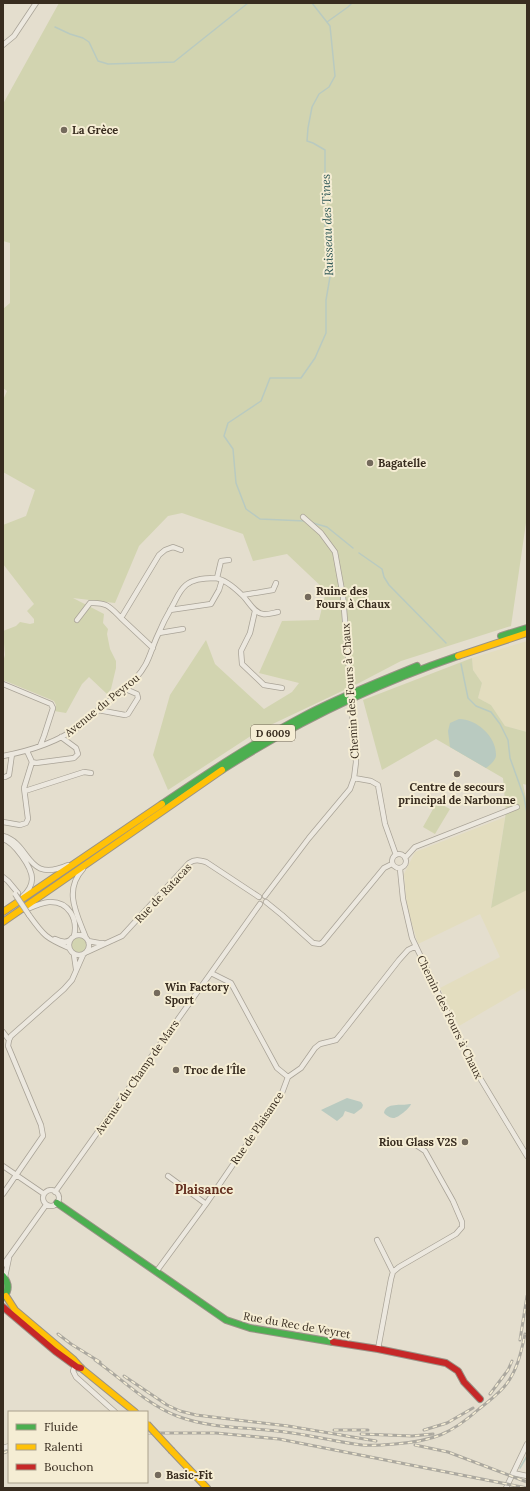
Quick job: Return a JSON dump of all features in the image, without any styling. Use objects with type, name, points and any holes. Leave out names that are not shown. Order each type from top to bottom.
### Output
[{"type":"main road","name":"D 6009","points":[[3,912],[238,753],[304,716],[398,673],[452,652],[527,628]]},
{"type":"main road","name":"D 6009","points":[[3,922],[220,772],[258,749],[317,717],[423,668],[527,633]]},
{"type":"main road","name":"Rue du Rec de Veyret","points":[[57,1203],[217,1315],[233,1323],[250,1328],[378,1349],[446,1363],[458,1370],[464,1382],[480,1399]]},
{"type":"main road","points":[[4,1277],[8,1284],[8,1290],[4,1297],[15,1310],[75,1364]]},
{"type":"main road","points":[[3,1307],[34,1334],[81,1368],[134,1411]]},
{"type":"main road","points":[[148,1425],[207,1488]]},
{"type":"street","points":[[3,44],[14,36],[36,3]]},
{"type":"street","name":"Chemin des Fours à Chaux","points":[[303,517],[313,526],[335,552],[343,601],[350,683],[356,762],[354,778]]},
{"type":"street","points":[[121,618],[159,555],[165,550],[173,547],[181,550]]},
{"type":"street","points":[[170,610],[211,604],[219,590],[221,561],[229,560]]},
{"type":"street","name":"Avenue du Peyrou","points":[[3,756],[27,751],[40,746],[61,737],[78,727],[143,671],[148,662],[152,648],[180,590],[195,580],[206,578],[219,579]]},
{"type":"street","points":[[219,579],[243,596],[255,611],[264,615],[278,612]]},
{"type":"street","points":[[243,596],[273,590],[276,583]]},
{"type":"street","points":[[77,620],[90,603],[106,604],[152,648]]},
{"type":"street","points":[[255,611],[250,633],[241,651],[242,664],[264,685],[282,688]]},
{"type":"street","points":[[159,633],[183,630]]},
{"type":"street","points":[[3,684],[52,704],[53,708],[40,746]]},
{"type":"street","points":[[98,710],[125,715],[128,714],[138,698],[137,694],[123,688]]},
{"type":"street","points":[[32,762],[36,763],[74,758],[78,754],[76,748],[61,737]]},
{"type":"street","points":[[3,822],[20,825],[26,823],[28,819],[24,788],[32,762],[27,751]]},
{"type":"street","points":[[3,777],[9,775],[12,754]]},
{"type":"street","points":[[25,791],[84,772],[91,773]]},
{"type":"street","points":[[266,902],[264,904],[260,904],[258,901],[344,797],[350,789],[354,778],[371,781],[378,785],[385,824],[396,855]]},
{"type":"street","points":[[392,864],[400,869],[406,864],[406,858],[415,847],[517,807]]},
{"type":"street","points":[[3,836],[9,837],[17,843],[28,859],[36,866],[44,869],[52,870],[61,868],[79,860]]},
{"type":"street","points":[[3,840],[13,844],[30,872],[32,879],[30,887],[25,894],[14,904]]},
{"type":"street","points":[[396,855],[401,855],[406,858]]},
{"type":"street","points":[[392,864],[393,857],[396,855]]},
{"type":"street","points":[[3,1194],[43,1136],[41,1125],[8,1046],[9,1040],[11,1036],[64,989],[72,980],[85,954],[89,945],[74,905],[72,891],[78,874],[92,860]]},
{"type":"street","name":"Rue de Ratacas","points":[[85,954],[122,936],[189,863],[194,860],[206,862],[262,896]]},
{"type":"street","points":[[262,896],[266,899],[266,902],[282,914],[313,943],[320,944],[384,868],[392,864]]},
{"type":"street","name":"Chemin des Fours à Chaux","points":[[400,869],[403,899],[408,925],[416,946],[474,1068],[527,1156]]},
{"type":"street","points":[[3,877],[8,881],[43,935],[50,940],[69,948],[74,955],[76,972]]},
{"type":"street","points":[[3,880],[16,893]]},
{"type":"street","points":[[9,918],[32,906],[48,902],[57,903],[66,907],[73,915],[76,928],[69,948]]},
{"type":"street","name":"Avenue du Champ de Mars","points":[[55,1192],[260,904]]},
{"type":"street","points":[[31,915],[51,938],[59,941],[68,941],[79,935],[99,943],[111,941]]},
{"type":"street","name":"Rue de Plaisance","points":[[156,1272],[206,1204],[282,1093],[288,1077],[301,1068],[320,1044],[336,1040],[342,1034],[399,960],[408,950],[416,946]]},
{"type":"street","points":[[74,955],[85,954]]},
{"type":"street","points":[[211,973],[231,983],[277,1068],[288,1077]]},
{"type":"street","points":[[3,1032],[9,1040]]},
{"type":"street","points":[[378,1349],[389,1286],[393,1272],[456,1234],[462,1227],[462,1222],[453,1201],[425,1151],[413,1143]]},
{"type":"street","points":[[3,1166],[44,1194]]},
{"type":"street","points":[[168,1176],[206,1204]]},
{"type":"street","points":[[44,1194],[49,1191],[55,1192],[58,1196],[57,1203],[52,1206],[46,1205]]},
{"type":"street","points":[[44,1194],[43,1201],[46,1205]]},
{"type":"street","points":[[3,1265],[46,1205]]},
{"type":"street","points":[[377,1240],[393,1272]]},
{"type":"street","points":[[4,1277],[10,1257]]},
{"type":"street","points":[[75,1364],[73,1371],[76,1377],[114,1411]]},
{"type":"street","points":[[506,1488],[527,1444]]},
{"type":"street","points":[[513,1473],[527,1476]]},
{"type":"shaded area","points":[[527,641],[527,732],[505,726],[491,705],[478,698],[482,683],[473,670],[472,658]]},
{"type":"shaded area","points":[[459,719],[473,722],[485,730],[493,742],[496,756],[491,764],[486,768],[450,747],[448,731],[450,723]]},
{"type":"shaded area","points":[[505,817],[491,907],[527,890],[527,995],[524,988],[459,1026],[440,988],[500,957],[480,914],[418,944],[407,907],[404,874],[415,852]]},
{"type":"shaded area","points":[[347,1098],[361,1102],[363,1105],[362,1108],[354,1114],[345,1111],[343,1116],[337,1121],[321,1110]]},
{"type":"shaded area","points":[[411,1104],[406,1110],[395,1118],[389,1117],[384,1113],[388,1107],[394,1105]]},
{"type":"green space","points":[[59,3],[527,3],[527,516],[511,626],[401,661],[359,683],[260,730],[168,790],[153,755],[170,695],[206,640],[215,664],[264,709],[292,692],[299,683],[259,673],[282,621],[319,620],[326,591],[287,554],[253,561],[243,534],[182,513],[168,516],[139,546],[115,603],[73,598],[104,614],[103,623],[108,629],[107,634],[110,649],[116,661],[116,668],[111,689],[107,694],[89,677],[82,684],[66,713],[54,711],[56,705],[54,701],[3,680],[3,662],[5,655],[3,631],[16,626],[20,622],[30,624],[34,623],[34,619],[27,611],[34,604],[3,564],[3,525],[26,516],[35,490],[3,472],[3,400],[7,391],[3,388],[3,309],[10,303],[10,243],[3,241],[3,104]]},
{"type":"green space","points":[[472,658],[473,670],[482,683],[478,698],[491,705],[505,726],[527,732],[527,785],[523,784],[527,803],[527,890],[491,908],[506,812],[503,778],[436,739],[382,770],[363,700]]},
{"type":"green space","points":[[437,802],[450,809],[435,834],[423,827]]},
{"type":"green space","points":[[79,937],[85,939],[87,945],[85,951],[79,953],[73,951],[71,945],[73,939]]},
{"type":"waterway","points":[[55,27],[83,38],[89,42],[98,61],[108,64],[174,62],[248,3]]},
{"type":"waterway","name":"Ruisseau des Tines","points":[[305,521],[260,519],[246,509],[236,483],[233,449],[224,436],[228,423],[261,401],[270,378],[301,378],[315,358],[326,333],[326,300],[331,271],[325,225],[325,150],[307,141],[312,107],[319,94],[329,87],[335,76],[330,26],[312,3]]},
{"type":"waterway","points":[[327,22],[352,3]]},
{"type":"waterway","name":"Ruisseau des Tines","points":[[313,523],[327,527],[353,548]]},
{"type":"waterway","name":"Ruisseau des Tines","points":[[359,553],[382,569],[384,577],[389,585],[446,643]]},
{"type":"waterway","name":"Ruisseau des Tines","points":[[461,664],[468,698],[476,706],[491,712],[500,724],[508,740],[510,758],[524,797],[527,813]]},
{"type":"waterway","points":[[520,1468],[527,1456]]},
{"type":"railway","points":[[520,1340],[527,1296]]},
{"type":"railway","points":[[58,1334],[100,1362]]},
{"type":"railway","points":[[95,1360],[134,1391],[155,1405],[177,1416],[190,1420],[231,1427],[295,1433],[362,1445],[383,1445],[420,1441],[441,1435],[469,1418],[504,1387],[518,1362],[525,1334]]},
{"type":"railway","points":[[490,1394],[508,1370],[512,1361]]},
{"type":"railway","points":[[124,1376],[167,1405],[180,1411],[196,1415],[288,1426],[376,1441]]},
{"type":"railway","points":[[424,1430],[447,1423],[473,1408]]},
{"type":"railway","points":[[334,1430],[368,1430]]},
{"type":"railway","points":[[148,1433],[216,1433],[279,1439],[527,1488]]},
{"type":"railway","points":[[361,1434],[412,1436],[433,1434]]},
{"type":"railway","points":[[415,1445],[448,1452],[527,1482]]},
{"type":"railway","points":[[3,1453],[8,1451]]},
{"type":"traffic: fast","points":[[501,636],[527,628]]},
{"type":"traffic: fast","points":[[222,770],[278,736],[337,706],[397,679],[458,656]]},
{"type":"traffic: fast","points":[[162,804],[248,748],[302,717],[345,696],[417,666]]},
{"type":"traffic: fast","points":[[57,1203],[226,1320],[250,1328],[333,1342]]},
{"type":"traffic: fast","points":[[3,1276],[8,1286],[4,1297]]},
{"type":"traffic: slow","points":[[458,656],[527,633]]},
{"type":"traffic: slow","points":[[3,922],[222,770]]},
{"type":"traffic: slow","points":[[3,912],[162,804]]},
{"type":"traffic: slow","points":[[6,1296],[15,1310],[73,1359],[81,1368],[134,1411]]},
{"type":"traffic: slow","points":[[148,1425],[172,1451]]},
{"type":"traffic: slow","points":[[172,1451],[207,1488]]},
{"type":"traffic: jam","points":[[3,1307],[55,1351],[77,1367],[81,1368]]},
{"type":"traffic: jam","points":[[333,1342],[378,1349],[446,1363],[458,1371],[464,1382],[480,1399]]},
{"type":"place","name":"La Grèce","points":[[64,130]]},
{"type":"place","name":"Bagatelle","points":[[370,463]]},
{"type":"place","name":"Ruine des Fours à Chaux","points":[[308,597]]},
{"type":"place","name":"Centre de secours principal de Narbonne","points":[[457,774]]},
{"type":"place","name":"Win Factory Sport","points":[[157,993]]},
{"type":"place","name":"Troc de l'Île","points":[[176,1070]]},
{"type":"place","name":"Riou Glass V2S","points":[[465,1142]]},
{"type":"place","name":"Basic-Fit","points":[[158,1475]]},
{"type":"district","name":"Plaisance","points":[[204,1189]]}]
